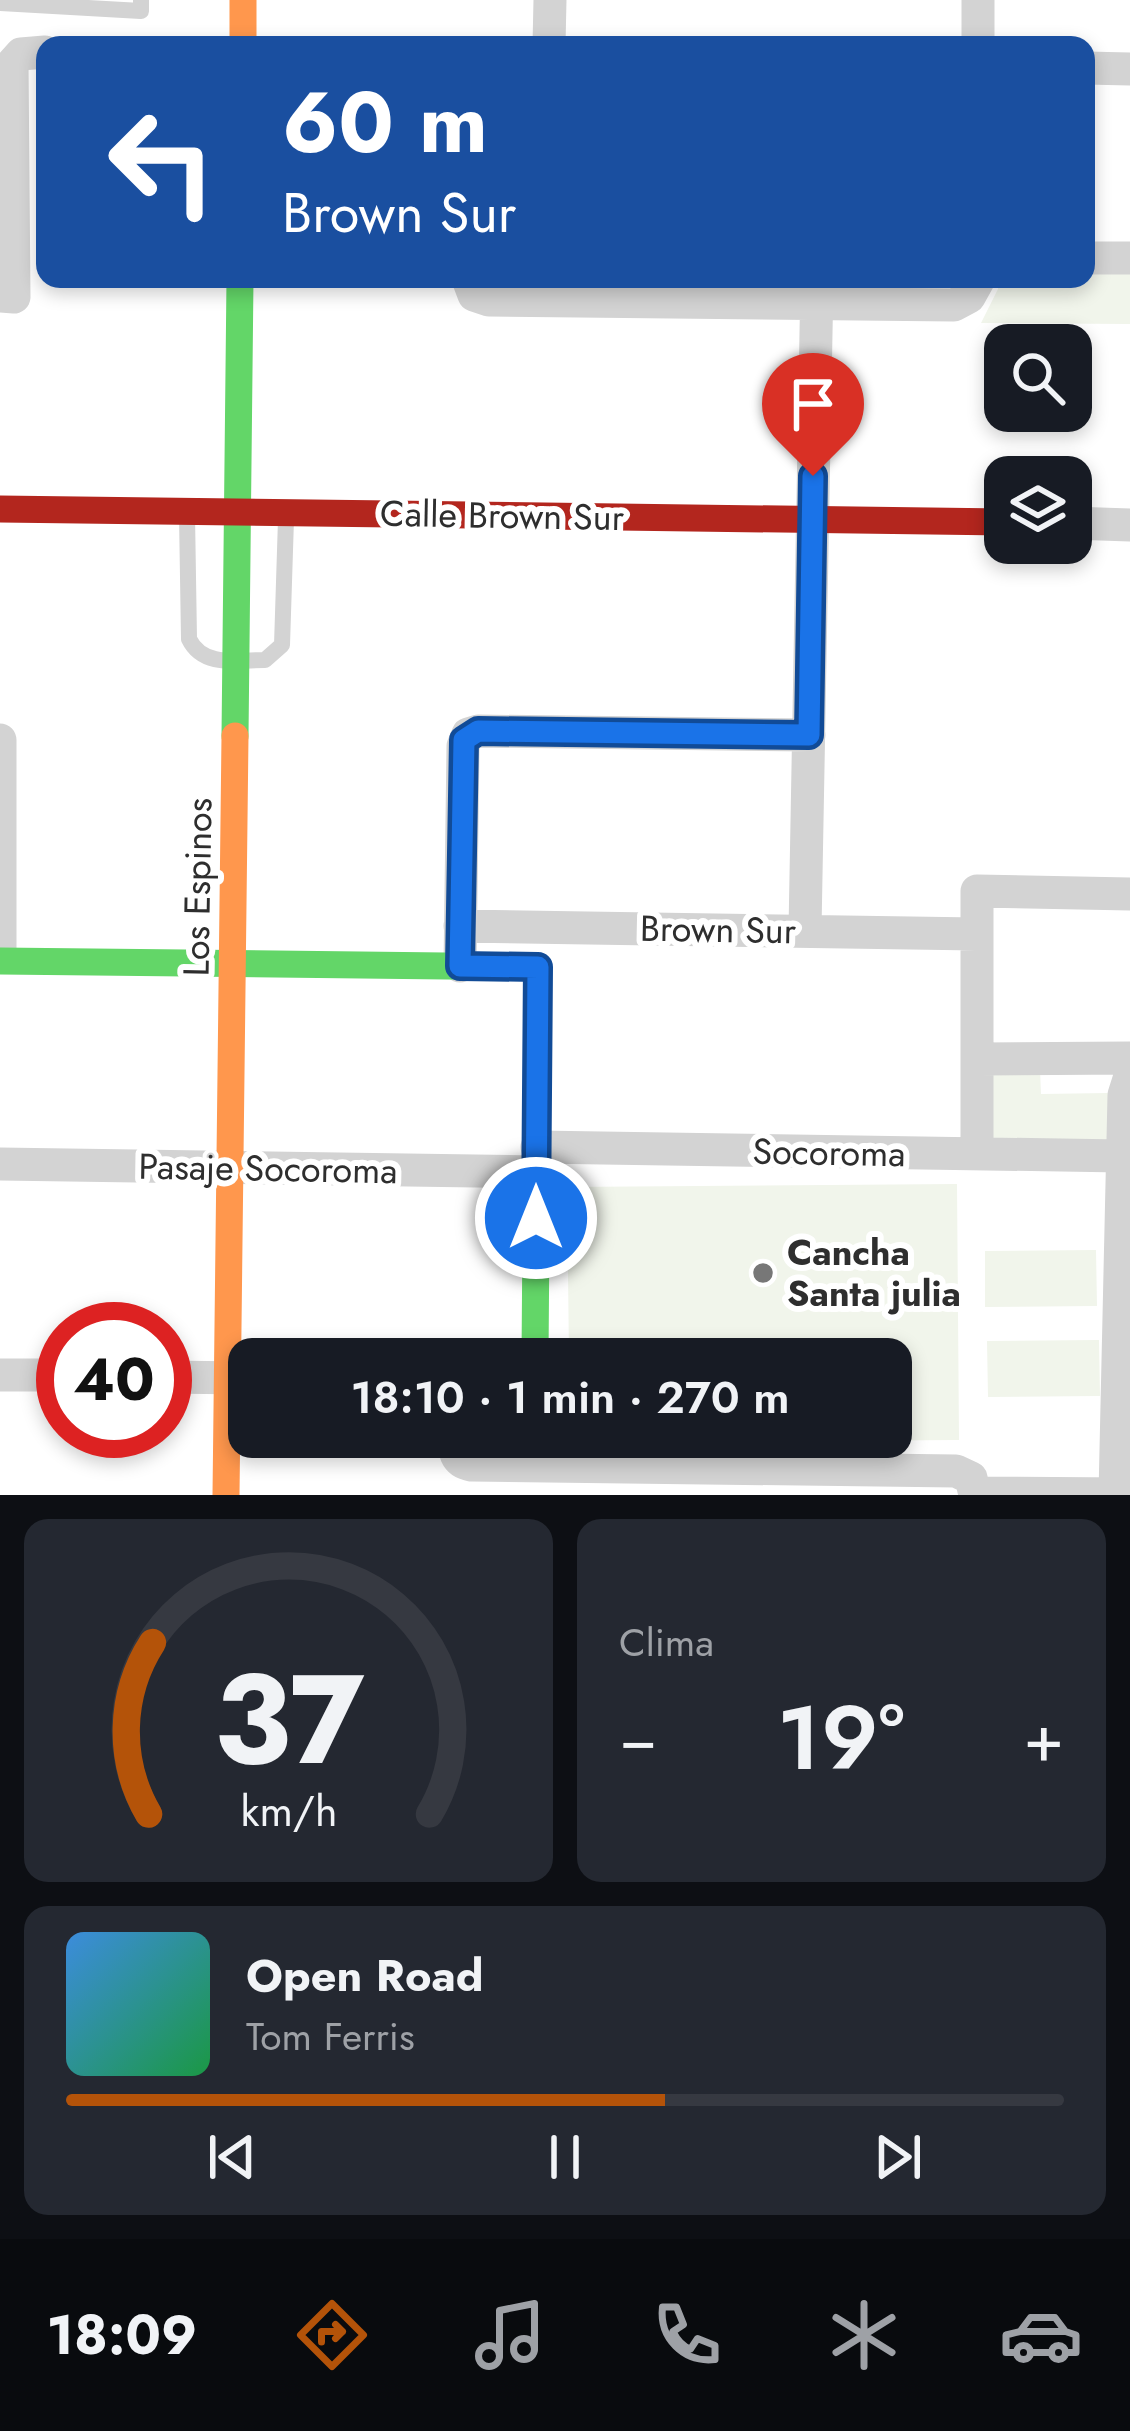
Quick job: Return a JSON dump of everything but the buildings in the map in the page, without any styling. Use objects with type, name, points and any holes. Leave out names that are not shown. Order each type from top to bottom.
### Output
[{"type":"street","points":[[243,0],[243,36]]},
{"type":"street","points":[[549,36],[550,0]]},
{"type":"street","points":[[978,0],[978,36]]},
{"type":"street","points":[[7,297],[6,72],[21,54],[36,53]]},
{"type":"street","points":[[1095,68],[1130,69]]},
{"type":"street","points":[[1095,258],[1130,258]]},
{"type":"street","name":"Los Espinos","points":[[236,1338],[230,1168],[240,288]]},
{"type":"street","points":[[472,288],[489,300],[817,291],[954,305],[974,288]]},
{"type":"street","points":[[806,930],[817,291]]},
{"type":"street","name":"Calle Brown Sur","points":[[0,508],[984,522]]},
{"type":"street","points":[[1092,524],[1130,525]]},
{"type":"street","points":[[460,966],[463,746],[473,731],[809,735]]},
{"type":"street","points":[[0,740],[0,951]]},
{"type":"street","points":[[977,1154],[977,891],[1130,894]]},
{"type":"street","name":"Brown Sur","points":[[460,926],[976,934]]},
{"type":"street","points":[[0,961],[538,967],[535,1338]]},
{"type":"street","points":[[977,1059],[1130,1058]]},
{"type":"street","points":[[1114,1494],[1124,1095],[1130,1076]]},
{"type":"street","name":"Socoroma","points":[[537,1160],[1122,1156]]},
{"type":"street","name":"Pasaje Socoroma","points":[[0,1164],[230,1168],[537,1160]]},
{"type":"street","points":[[0,1375],[36,1376]]},
{"type":"street","points":[[192,1377],[228,1378]]},
{"type":"street","name":"Los Espinos","points":[[226,1495],[230,1458]]},
{"type":"street","points":[[459,1458],[465,1464],[497,1458]]},
{"type":"street","points":[[675,1458],[956,1472],[971,1478],[975,1494],[1130,1494]]},
{"type":"lane","points":[[0,4],[141,11],[141,0]]},
{"type":"lane","points":[[188,511],[190,639],[204,657],[236,660],[265,659],[282,645],[286,513]]},
{"type":"shaded area","points":[[1095,271],[1130,271],[1130,324],[981,323],[998,289],[1095,288]]},
{"type":"shaded area","points":[[1040,1069],[1041,1094],[1108,1093],[1109,1144],[987,1146],[986,1070]]},
{"type":"shaded area","name":"Cancha Santa julia","points":[[957,1184],[959,1440],[912,1440],[912,1338],[569,1338],[567,1187]]},
{"type":"shaded area","points":[[1096,1250],[1097,1306],[985,1307],[985,1251]]},
{"type":"shaded area","points":[[1099,1340],[1100,1396],[988,1397],[987,1341]]},
{"type":"traffic: fast","points":[[235,736],[240,288]]},
{"type":"traffic: fast","points":[[0,961],[538,967],[535,1338]]},
{"type":"traffic: slow","points":[[243,0],[243,36]]},
{"type":"traffic: slow","points":[[226,1495],[235,736]]},
{"type":"traffic: jam","points":[[0,509],[984,522]]},
{"type":"place","name":"Cancha Santa julia","points":[[763,1273]]},
{"type":"route","points":[[536,1218],[538,967],[460,966],[464,740],[473,731],[809,735],[813,476]]}]
